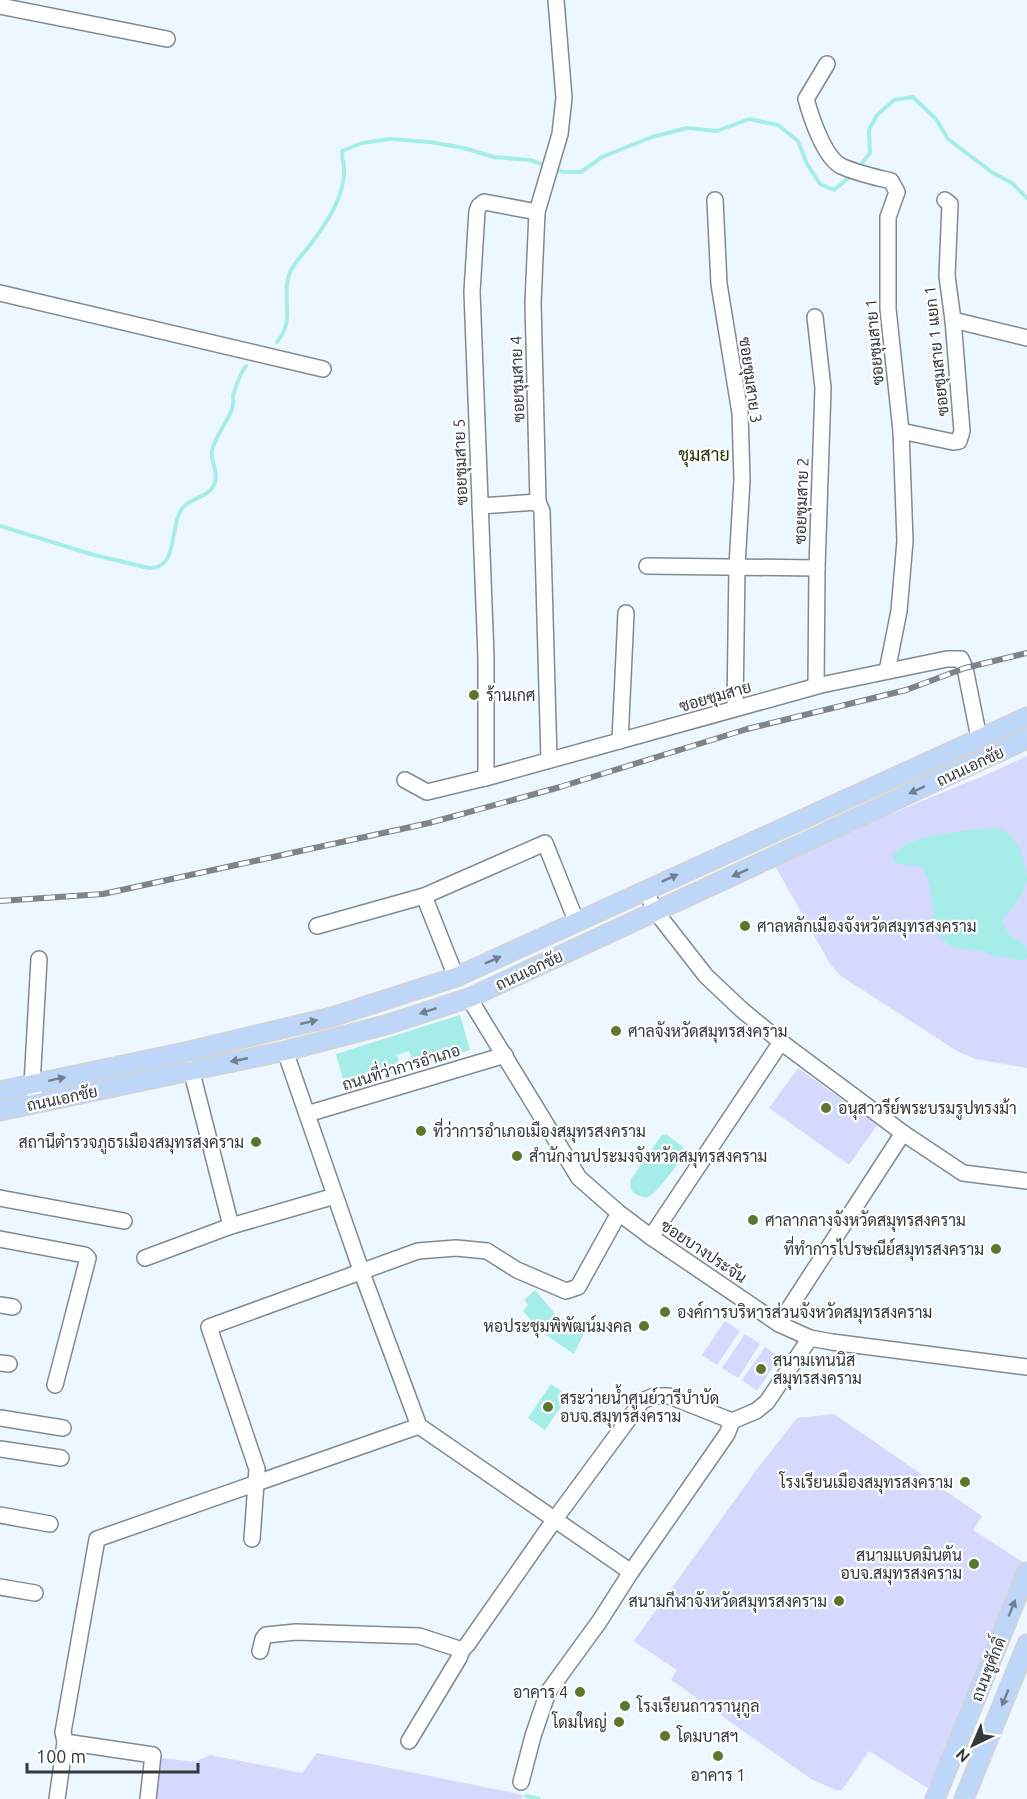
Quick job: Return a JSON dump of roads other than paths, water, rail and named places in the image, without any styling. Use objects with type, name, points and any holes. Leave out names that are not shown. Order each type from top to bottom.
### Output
[{"type":"main road","name":"ถนนเอกชัย","points":[[0,1091],[184,1052],[332,1017],[456,977],[1027,717]]},
{"type":"main road","name":"ถนนเอกชัย","points":[[0,1111],[285,1051],[389,1024],[469,998],[1027,739]]},
{"type":"main road","name":"ถนนชูศักดิ์","points":[[935,1799],[1027,1572]]},
{"type":"main road","name":"ถนนชูศักดิ์","points":[[963,1799],[1027,1644]]},
{"type":"street","name":"ซอยชุมสาย 4","points":[[549,760],[542,511],[538,502],[533,303],[537,212],[560,134],[564,98],[556,0]]},
{"type":"street","points":[[0,6],[167,39]]},
{"type":"street","name":"ซอยชุมสาย 1","points":[[827,64],[806,99],[828,154],[840,165],[891,182],[897,192],[888,217],[888,309],[901,431],[905,542],[899,611],[887,671]]},
{"type":"street","name":"ซอยชุมสาย 3","points":[[715,200],[719,284],[740,413],[742,480],[737,566],[735,708]]},
{"type":"street","name":"ซอยชุมสาย 1 แยก 1","points":[[901,431],[953,442],[959,441],[962,431],[947,276],[951,214],[950,204],[945,200]]},
{"type":"street","name":"ซอยชุมสาย 5","points":[[486,778],[486,657],[472,292],[477,211],[484,202],[537,212]]},
{"type":"street","points":[[0,293],[323,369]]},
{"type":"street","name":"ซอยชุมสาย 2","points":[[815,316],[823,388],[816,686]]},
{"type":"street","points":[[953,320],[1027,338]]},
{"type":"street","points":[[480,506],[538,502]]},
{"type":"street","points":[[647,566],[817,568]]},
{"type":"street","points":[[620,741],[626,613]]},
{"type":"street","name":"ซอยชุมสาย","points":[[405,780],[427,792],[486,778],[816,686],[947,659],[961,659],[965,668],[979,738]]},
{"type":"street","points":[[317,926],[424,896],[546,843],[577,923]]},
{"type":"street","points":[[645,890],[656,912],[706,976],[781,1042],[903,1133],[965,1174],[1027,1181]]},
{"type":"street","points":[[424,896],[456,977]]},
{"type":"street","points":[[37,1103],[32,1084],[39,959]]},
{"type":"street","name":"ซอยบางประจัน","points":[[469,998],[579,1178],[651,1237],[779,1324],[810,1338],[1027,1367]]},
{"type":"street","points":[[651,1237],[781,1042]]},
{"type":"street","points":[[285,1051],[362,1273],[419,1426],[631,1572]]},
{"type":"street","name":"ถนนที่ว่าการอำเภอ","points":[[307,1114],[505,1055]]},
{"type":"street","points":[[191,1069],[231,1226]]},
{"type":"street","points":[[779,1324],[903,1133]]},
{"type":"street","points":[[145,1258],[231,1226],[335,1196]]},
{"type":"street","points":[[0,1198],[124,1221]]},
{"type":"street","points":[[252,1539],[257,1469],[210,1327],[418,1251],[456,1248],[487,1251],[517,1270],[566,1291],[578,1287],[619,1213]]},
{"type":"street","points":[[0,1239],[85,1255],[88,1258],[55,1385]]},
{"type":"street","points":[[409,1741],[462,1650],[642,1401],[654,1396],[669,1396],[732,1421],[756,1412],[767,1402],[810,1338]]},
{"type":"street","points":[[0,1418],[63,1428]]},
{"type":"street","points":[[521,1782],[532,1736],[548,1692],[602,1618],[631,1572],[727,1434],[732,1421]]},
{"type":"street","points":[[57,1799],[65,1742],[63,1732],[97,1539],[419,1426]]},
{"type":"street","points":[[0,1449],[61,1458]]},
{"type":"street","points":[[0,1515],[50,1524]]},
{"type":"street","points":[[0,1587],[35,1593]]},
{"type":"street","points":[[260,1651],[262,1638],[266,1635],[296,1632],[419,1636],[462,1650]]},
{"type":"street","points":[[65,1742],[153,1755],[148,1799]]},
{"type":"waterway","points":[[859,167],[870,153],[869,130],[877,115],[894,100],[913,97],[936,119],[948,139],[993,173],[1012,183],[1027,198]]},
{"type":"waterway","points":[[554,169],[563,172],[581,172],[602,157],[652,137],[687,128],[717,131],[749,119],[778,125],[798,141],[807,164],[820,184],[834,190],[852,175]]},
{"type":"waterway","points":[[277,342],[286,326],[286,292],[290,271],[325,223],[340,194],[344,171],[342,151],[362,143],[390,139],[430,142],[464,148],[494,157],[530,160],[547,166]]},
{"type":"waterway","points":[[0,526],[94,555],[149,568],[158,567],[168,557],[182,508],[208,492],[215,482],[212,451],[232,409],[235,388],[246,366]]},
{"type":"waterway","points":[[526,1796],[539,1799]]},
{"type":"railway","points":[[0,901],[103,894],[429,823],[560,787],[747,729],[906,690],[965,668],[1027,653]]},
{"type":"place","name":"ร้านเกศ","points":[[474,695]]},
{"type":"place","name":"ศาลหลักเมืองจังหวัดสมุทรสงคราม","points":[[745,926]]},
{"type":"place","name":"ศาลจังหวัดสมุทรสงคราม","points":[[616,1031]]},
{"type":"place","name":"อนุสาวรีย์พระบรมรูปทรงม้า","points":[[826,1108]]},
{"type":"place","name":"ที่ว่าการอำเภอเมืองสมุทรสงคราม","points":[[421,1131]]},
{"type":"place","name":"สถานีตำรวจภูธรเมืองสมุทรสงคราม","points":[[256,1142]]},
{"type":"place","name":"สำนักงานประมงจังหวัดสมุทรสงคราม","points":[[517,1156]]},
{"type":"place","name":"ศาลากลางจังหวัดสมุทรสงคราม","points":[[753,1220]]},
{"type":"place","name":"ที่ทำการไปรษณีย์สมุทรสงคราม","points":[[996,1249]]},
{"type":"place","name":"องค์การบริหารส่วนจังหวัดสมุทรสงคราม","points":[[665,1312]]},
{"type":"place","name":"หอประชุมพิพัฒน์มงคล","points":[[644,1326]]},
{"type":"place","name":"สนามเทนนิส สมุทรสงคราม","points":[[761,1369]]},
{"type":"place","name":"สระว่ายน้ำศูนย์วารีบำบัด อบจ.สมุทรสงคราม","points":[[548,1407]]},
{"type":"place","name":"โรงเรียนเมืองสมุทรสงคราม","points":[[965,1482]]},
{"type":"place","name":"สนามแบดมินตัน อบจ.สมุทรสงคราม","points":[[974,1564]]},
{"type":"place","name":"สนามกีฬาจังหวัดสมุทรสงคราม","points":[[839,1601]]},
{"type":"place","name":"อาคาร 4","points":[[580,1692]]},
{"type":"place","name":"โรงเรียนถาวรานุกูล","points":[[625,1706]]},
{"type":"place","name":"โดมใหญ่","points":[[619,1722]]},
{"type":"place","name":"โดมบาสฯ","points":[[665,1736]]},
{"type":"place","name":"อาคาร 1","points":[[718,1756]]},
{"type":"district","name":"ชุมสาย","points":[[704,454]]}]
